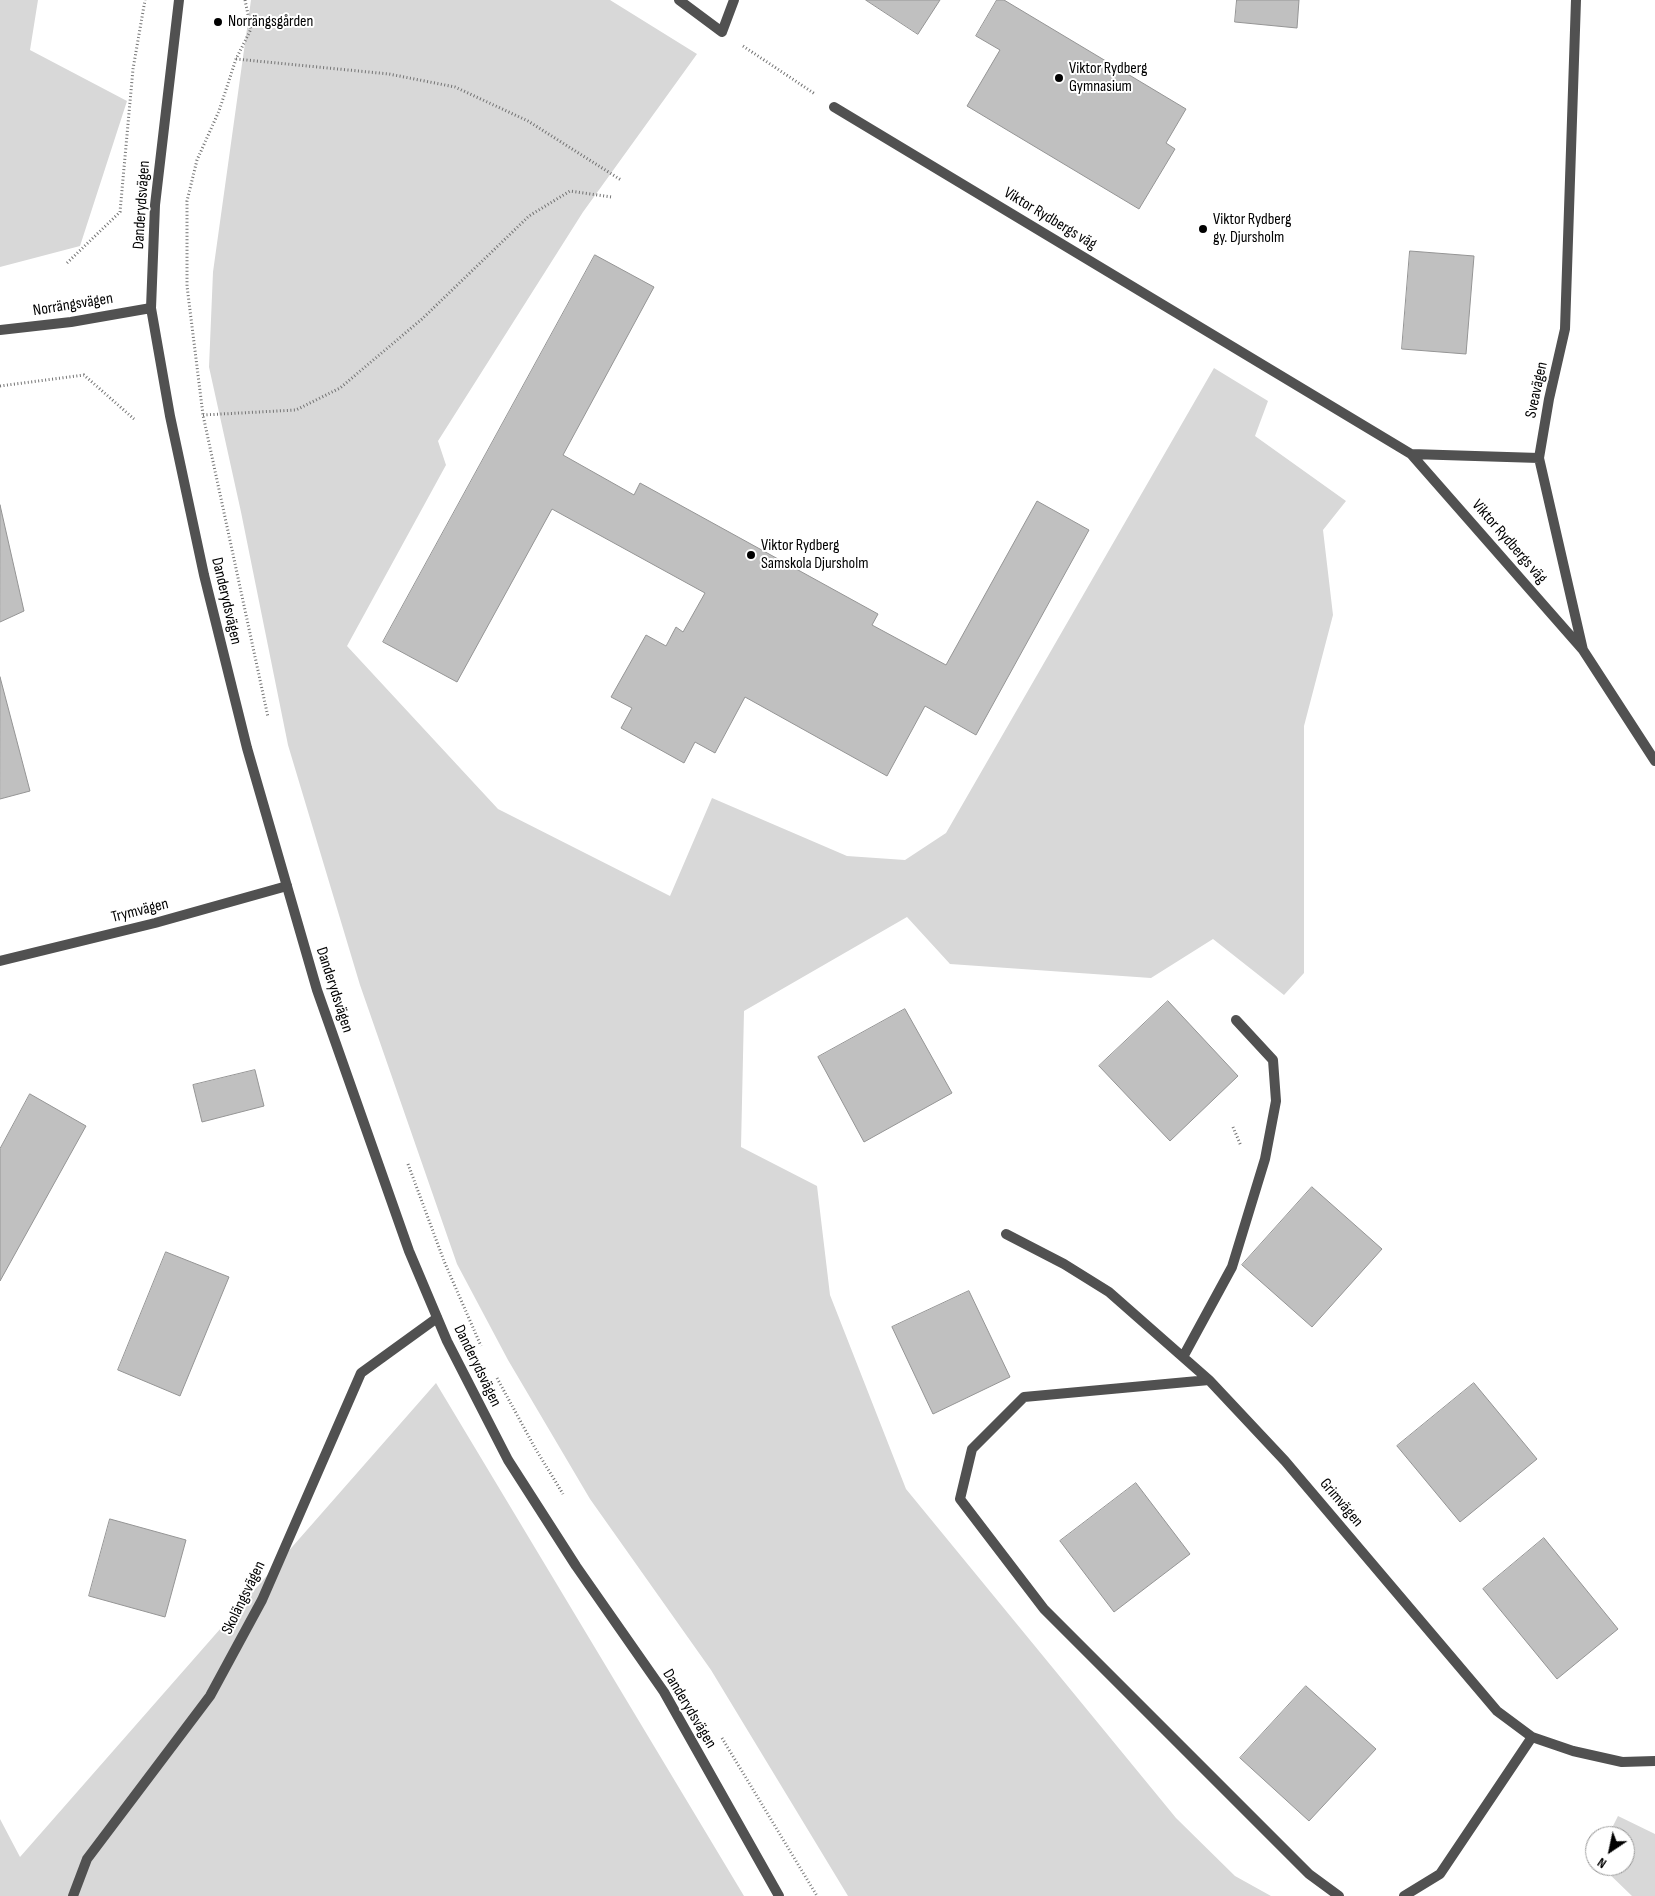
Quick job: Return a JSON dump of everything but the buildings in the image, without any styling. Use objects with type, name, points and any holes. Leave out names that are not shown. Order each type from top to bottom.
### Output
[{"type":"street","name":"Danderydsvägen","points":[[178,0],[155,205],[151,308],[170,416],[204,575],[247,748],[317,990],[409,1251],[437,1318],[508,1460],[576,1566],[664,1692],[779,1896]]},
{"type":"street","points":[[679,0],[722,32],[734,0]]},
{"type":"street","name":"Sveavägen","points":[[1576,0],[1565,328],[1549,399],[1539,458],[1583,650],[1655,761]]},
{"type":"street","name":"Viktor Rydbergs väg","points":[[834,106],[1411,454],[1583,650]]},
{"type":"street","name":"Norrängsvägen","points":[[0,330],[72,322],[151,308]]},
{"type":"street","name":"Viktor Rydbergs väg","points":[[1411,454],[1539,458]]},
{"type":"street","name":"Trymvägen","points":[[0,961],[155,923],[287,886]]},
{"type":"street","points":[[1183,1357],[1232,1267],[1265,1159],[1276,1101],[1273,1060],[1236,1020]]},
{"type":"street","name":"Grimvägen","points":[[1006,1234],[1064,1264],[1109,1292],[1209,1380],[1286,1461],[1496,1711],[1532,1737],[1573,1751],[1622,1762],[1655,1761]]},
{"type":"street","name":"Skolängsvägen","points":[[73,1896],[86,1859],[210,1696],[262,1600],[361,1373],[437,1318]]},
{"type":"street","points":[[1209,1380],[1024,1397],[972,1449],[960,1499],[1044,1609],[1309,1874],[1339,1896]]},
{"type":"street","points":[[1404,1896],[1440,1874],[1532,1737]]},
{"type":"path","points":[[67,263],[120,212],[133,69],[145,0]]},
{"type":"path","points":[[246,0],[251,29],[236,59],[219,111],[197,160],[187,201],[187,286],[203,415],[269,720]]},
{"type":"path","points":[[722,32],[834,106]]},
{"type":"path","points":[[236,59],[390,74],[455,88],[528,121],[621,180]]},
{"type":"path","points":[[203,415],[296,410],[340,388],[422,319],[529,216],[570,192],[611,197]]},
{"type":"path","points":[[0,386],[84,375],[134,419]]},
{"type":"path","points":[[407,1161],[444,1261],[483,1351]]},
{"type":"path","points":[[496,1375],[535,1448],[566,1499]]},
{"type":"path","points":[[718,1731],[818,1896]]},
{"type":"shaded area","points":[[0,0],[38,0],[30,50],[127,101],[80,246],[0,267]]},
{"type":"shaded area","points":[[251,0],[610,0],[697,54],[583,212],[438,441],[446,465],[347,646],[498,809],[670,896],[712,798],[847,856],[905,860],[946,833],[1214,368],[1268,401],[1255,436],[1346,501],[1323,530],[1333,615],[1304,726],[1304,973],[1284,995],[1213,939],[1151,978],[950,964],[907,917],[744,1011],[741,1147],[817,1186],[830,1295],[906,1489],[1176,1818],[1235,1876],[1271,1896],[848,1896],[711,1670],[590,1499],[508,1360],[457,1264],[360,985],[288,745],[241,512],[209,367],[213,272]]},
{"type":"shaded area","points":[[436,1383],[744,1896],[0,1896],[0,1819],[20,1857]]},
{"type":"shaded area","points":[[1618,1816],[1655,1834],[1655,1896],[1632,1896],[1611,1876],[1635,1876],[1635,1826],[1613,1826]]},
{"type":"place","name":"Norrängsgården","points":[[218,22]]},
{"type":"place","name":"Viktor Rydberg Gymnasium","points":[[1059,78]]},
{"type":"place","name":"Viktor Rydberg gy. Djursholm","points":[[1203,229]]},
{"type":"place","name":"Viktor Rydberg Samskola Djursholm","points":[[751,555]]}]
